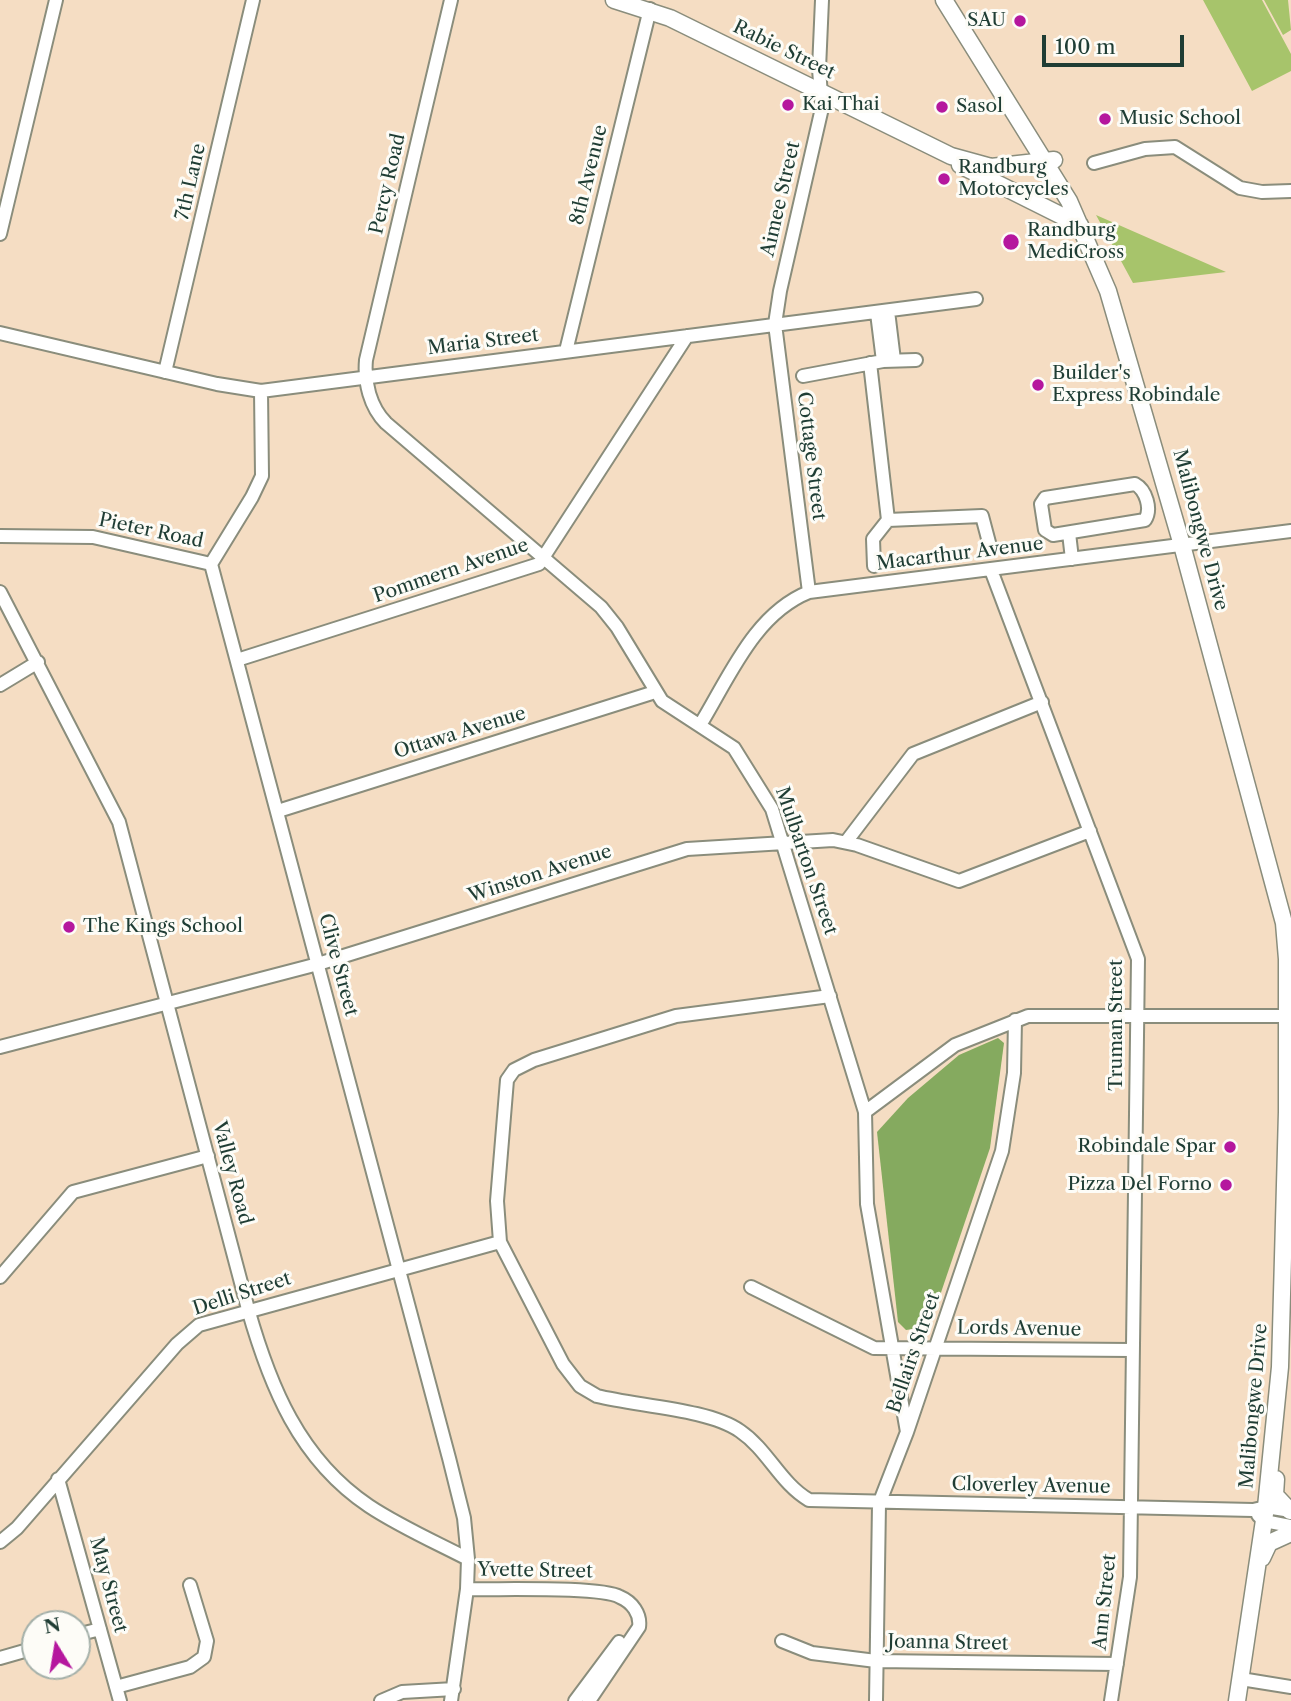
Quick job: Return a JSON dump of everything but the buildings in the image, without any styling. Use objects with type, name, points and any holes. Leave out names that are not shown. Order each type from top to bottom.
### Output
[{"type":"main road","name":"Rabie Street","points":[[614,0],[650,9],[951,156],[991,167],[1049,160]]},
{"type":"main road","name":"Malibongwe Drive","points":[[944,0],[1078,201],[1119,297],[1279,900],[1286,946],[1289,1016],[1287,1315],[1276,1428],[1261,1513],[1258,1567],[1237,1701]]},
{"type":"main road","name":"Malibongwe Drive","points":[[950,0],[1049,160],[1080,225],[1115,312],[1185,545],[1291,926]]},
{"type":"main road","points":[[951,156],[979,176],[1080,225]]},
{"type":"main road","points":[[1276,1428],[1280,1443],[1275,1495],[1291,1516]]},
{"type":"main road","points":[[1258,1567],[1269,1543],[1291,1533]]},
{"type":"street","points":[[0,234],[56,0]]},
{"type":"street","name":"7th Lane","points":[[165,372],[253,0]]},
{"type":"street","name":"Percy Road","points":[[365,377],[368,348],[452,0]]},
{"type":"street","name":"Aimee Street","points":[[775,324],[779,291],[820,116],[822,0]]},
{"type":"street","name":"8th Avenue","points":[[566,351],[650,9]]},
{"type":"street","points":[[1094,163],[1145,149],[1175,147],[1240,188],[1262,192],[1291,191]]},
{"type":"street","name":"Maria Street","points":[[0,333],[165,372],[261,391],[976,299]]},
{"type":"street","points":[[874,566],[873,539],[888,520],[882,312]]},
{"type":"street","name":"Cottage Street","points":[[775,324],[809,592]]},
{"type":"street","name":"Pommern Avenue","points":[[237,660],[526,570],[544,559],[687,336]]},
{"type":"street","points":[[803,376],[882,361],[916,360]]},
{"type":"street","name":"Mulbarton Street","points":[[365,377],[381,418],[606,613],[655,692],[669,708],[726,740],[741,756],[766,797],[865,1112],[867,1204],[907,1432]]},
{"type":"street","points":[[211,564],[253,497],[262,477],[261,391]]},
{"type":"street","points":[[1127,485],[1135,485],[1143,490],[1148,513],[1145,520],[1069,533],[1053,535],[1046,531],[1042,500],[1127,485]]},
{"type":"street","points":[[888,520],[982,516],[991,551]]},
{"type":"street","name":"Macarthur Avenue","points":[[699,725],[775,610],[809,592],[1291,531]]},
{"type":"street","points":[[1069,533],[1072,559]]},
{"type":"street","name":"Pieter Road","points":[[0,536],[93,537],[211,564]]},
{"type":"street","name":"Clive Street","points":[[211,564],[461,1507],[467,1559]]},
{"type":"street","name":"Truman Street","points":[[991,570],[1138,959],[1130,1507]]},
{"type":"street","name":"Valley Road","points":[[0,592],[119,822],[248,1310],[273,1388],[291,1422],[312,1452],[367,1504],[467,1559]]},
{"type":"street","points":[[0,685],[37,662]]},
{"type":"street","name":"Ottawa Avenue","points":[[278,811],[655,692]]},
{"type":"street","points":[[846,842],[913,754],[1042,702]]},
{"type":"street","name":"Winston Avenue","points":[[0,1048],[318,964],[672,852],[700,847],[781,841],[846,842],[959,881],[1090,831]]},
{"type":"street","points":[[499,1242],[497,1201],[504,1096],[507,1080],[514,1070],[534,1060],[676,1016],[830,996]]},
{"type":"street","points":[[865,1112],[955,1045],[1015,1020],[1050,1014],[1289,1016]]},
{"type":"street","name":"Bellairs Street","points":[[876,1701],[879,1504],[907,1432],[1002,1151],[1014,1073],[1015,1020]]},
{"type":"street","points":[[0,1277],[73,1192],[208,1156]]},
{"type":"street","name":"Delli Street","points":[[0,1542],[17,1528],[186,1334],[206,1322],[499,1242]]},
{"type":"street","name":"Cloverley Avenue","points":[[499,1242],[563,1364],[580,1386],[606,1398],[729,1424],[750,1438],[785,1481],[809,1500],[879,1504],[1130,1507],[1291,1516]]},
{"type":"street","name":"Lords Avenue","points":[[751,1287],[869,1346],[1132,1350]]},
{"type":"street","name":"May Street","points":[[58,1479],[120,1701]]},
{"type":"street","name":"Ann Street","points":[[1111,1701],[1130,1577],[1130,1507]]},
{"type":"street","points":[[381,1701],[402,1692],[452,1695],[467,1589],[467,1559]]},
{"type":"street","points":[[117,1687],[190,1667],[204,1657],[207,1641],[190,1585]]},
{"type":"street","name":"Yvette Street","points":[[467,1589],[606,1592],[631,1604],[636,1613]]},
{"type":"street","points":[[575,1701],[631,1630],[636,1613]]},
{"type":"street","points":[[589,1701],[636,1633],[640,1619],[636,1613]]},
{"type":"street","points":[[91,1631],[100,1629]]},
{"type":"street","name":"Joanna Street","points":[[782,1641],[812,1653],[876,1661],[1117,1664]]},
{"type":"street","points":[[0,1658],[21,1652]]},
{"type":"street","points":[[1241,1679],[1291,1687]]},
{"type":"green space","points":[[1203,0],[1262,0],[1291,54],[1291,71],[1252,91]]},
{"type":"green space","points":[[1264,0],[1288,0],[1291,30],[1283,35]]},
{"type":"green space","points":[[1096,215],[1226,272],[1133,283]]},
{"type":"green space","points":[[998,1038],[1004,1043],[990,1148],[932,1319],[920,1328],[906,1330],[898,1322],[877,1132],[908,1098],[959,1055]]},
{"type":"place","name":"SAU","points":[[1020,21]]},
{"type":"place","name":"Kai Thai","points":[[788,105]]},
{"type":"place","name":"Sasol","points":[[942,107]]},
{"type":"place","name":"Music School","points":[[1105,119]]},
{"type":"place","name":"Randburg Motorcycles","points":[[944,179]]},
{"type":"place","name":"Randburg MediCross","points":[[1011,242]]},
{"type":"place","name":"Builder's Express Robindale","points":[[1038,385]]},
{"type":"place","name":"The Kings School","points":[[69,927]]},
{"type":"place","name":"Robindale Spar","points":[[1230,1147]]},
{"type":"place","name":"Pizza Del Forno","points":[[1226,1185]]}]
